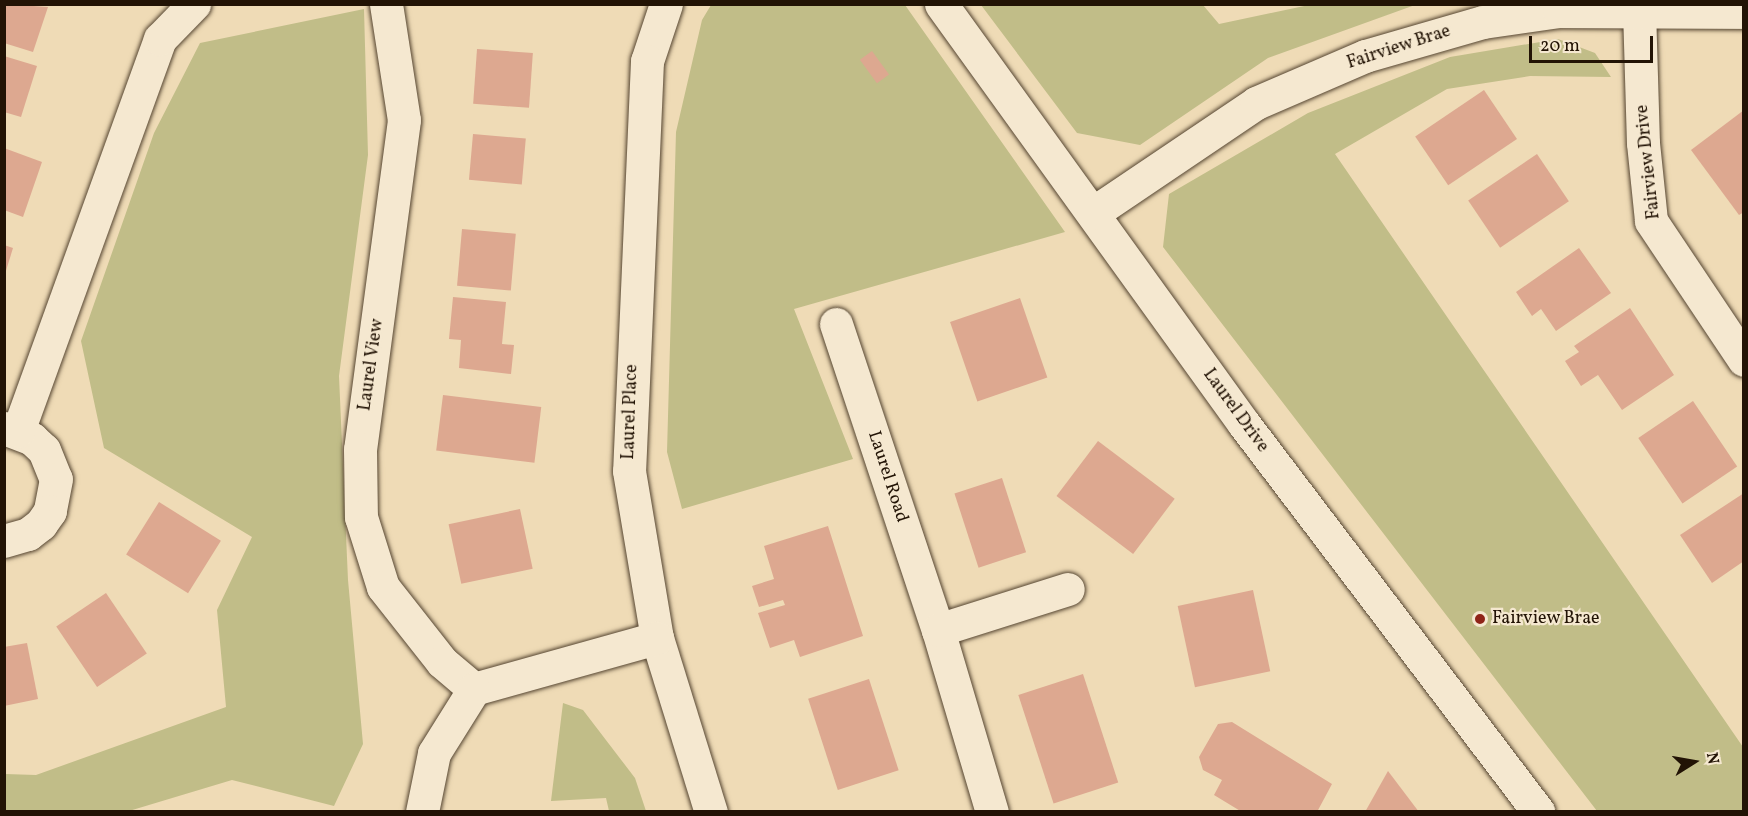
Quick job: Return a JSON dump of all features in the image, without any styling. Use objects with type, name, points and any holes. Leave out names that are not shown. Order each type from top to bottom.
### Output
[{"type":"street","points":[[4,542],[28,534],[40,524],[55,496],[52,464],[32,439],[11,430],[160,39],[194,4]]},
{"type":"street","name":"Laurel View","points":[[386,4],[404,120],[360,449],[361,518],[383,587],[442,662],[474,689]]},
{"type":"street","name":"Laurel Place","points":[[666,4],[647,61],[629,471],[657,638],[711,812]]},
{"type":"street","name":"Laurel Drive","points":[[941,4],[1244,424],[1539,812]]},
{"type":"street","name":"Fairview Brae","points":[[1093,213],[1256,103],[1365,56],[1481,13],[1639,9],[1743,12]]},
{"type":"street","name":"Fairview Drive","points":[[1639,9],[1643,143],[1651,221],[1743,360]]},
{"type":"street","name":"Laurel Road","points":[[836,324],[938,630],[992,812]]},
{"type":"street","points":[[938,630],[1068,589]]},
{"type":"street","points":[[422,812],[434,753],[474,689],[657,638]]},
{"type":"shaded area","points":[[711,5],[905,5],[1065,232],[794,309],[853,459],[682,509],[667,452],[676,132],[702,20]]},
{"type":"shaded area","points":[[981,5],[1203,5],[1219,24],[1309,5],[1415,5],[1268,58],[1140,145],[1077,133]]},
{"type":"shaded area","points":[[364,9],[368,155],[339,376],[348,580],[363,744],[334,806],[232,780],[129,811],[5,812],[5,774],[36,775],[226,707],[217,610],[252,537],[104,448],[81,341],[154,133],[200,43]]},
{"type":"shaded area","points":[[1558,39],[1595,53],[1611,77],[1530,76],[1447,89],[1335,154],[1743,747],[1743,811],[1597,811],[1163,247],[1169,194],[1308,113],[1450,57]]},
{"type":"shaded area","points":[[563,703],[583,710],[635,778],[646,811],[609,811],[606,798],[551,801]]},
{"type":"building","points":[[4,4],[48,7],[33,52],[4,43]]},
{"type":"building","points":[[477,49],[533,53],[529,108],[473,104]]},
{"type":"building","points":[[872,51],[889,74],[877,83],[860,60]]},
{"type":"building","points":[[4,56],[37,66],[21,117],[4,112]]},
{"type":"building","points":[[1484,90],[1517,139],[1448,185],[1415,136]]},
{"type":"building","points":[[1744,110],[1744,212],[1739,215],[1691,150]]},
{"type":"building","points":[[473,134],[526,139],[522,184],[469,180]]},
{"type":"building","points":[[4,148],[42,162],[23,217],[4,210]]},
{"type":"building","points":[[1537,154],[1569,201],[1500,248],[1468,200]]},
{"type":"building","points":[[462,229],[516,234],[511,290],[457,286]]},
{"type":"building","points":[[4,245],[13,248],[5,274],[4,274]]},
{"type":"building","points":[[1579,248],[1611,293],[1556,331],[1541,309],[1532,316],[1516,292]]},
{"type":"building","points":[[453,297],[506,302],[502,344],[514,345],[511,374],[459,368],[461,340],[449,339]]},
{"type":"building","points":[[1020,298],[1047,377],[977,402],[950,322]]},
{"type":"building","points":[[1630,308],[1674,375],[1622,410],[1598,375],[1581,386],[1565,361],[1579,352],[1574,346]]},
{"type":"building","points":[[443,395],[541,407],[534,463],[436,451]]},
{"type":"building","points":[[1693,401],[1737,466],[1682,503],[1638,438]]},
{"type":"building","points":[[1098,441],[1175,499],[1133,554],[1056,496]]},
{"type":"building","points":[[1002,478],[1026,552],[979,568],[954,493]]},
{"type":"building","points":[[1744,493],[1744,561],[1712,583],[1680,535]]},
{"type":"building","points":[[159,502],[221,541],[188,593],[126,555]]},
{"type":"building","points":[[520,509],[533,569],[461,584],[449,524]]},
{"type":"building","points":[[828,526],[863,636],[800,657],[794,640],[770,648],[758,613],[785,605],[783,600],[759,607],[752,586],[774,579],[764,546]]},
{"type":"building","points":[[1253,590],[1270,671],[1195,687],[1178,606]]},
{"type":"building","points":[[106,593],[147,654],[97,687],[56,627]]},
{"type":"building","points":[[27,643],[38,699],[4,706],[4,647]]},
{"type":"building","points":[[1083,674],[1118,782],[1054,803],[1018,695]]},
{"type":"building","points":[[869,679],[899,770],[838,790],[808,699]]},
{"type":"building","points":[[1232,722],[1332,784],[1317,812],[1242,812],[1214,795],[1222,780],[1203,770],[1199,757],[1218,724]]},
{"type":"building","points":[[1388,771],[1419,812],[1365,812]]},
{"type":"place","name":"Fairview Brae","points":[[1480,619]]}]
